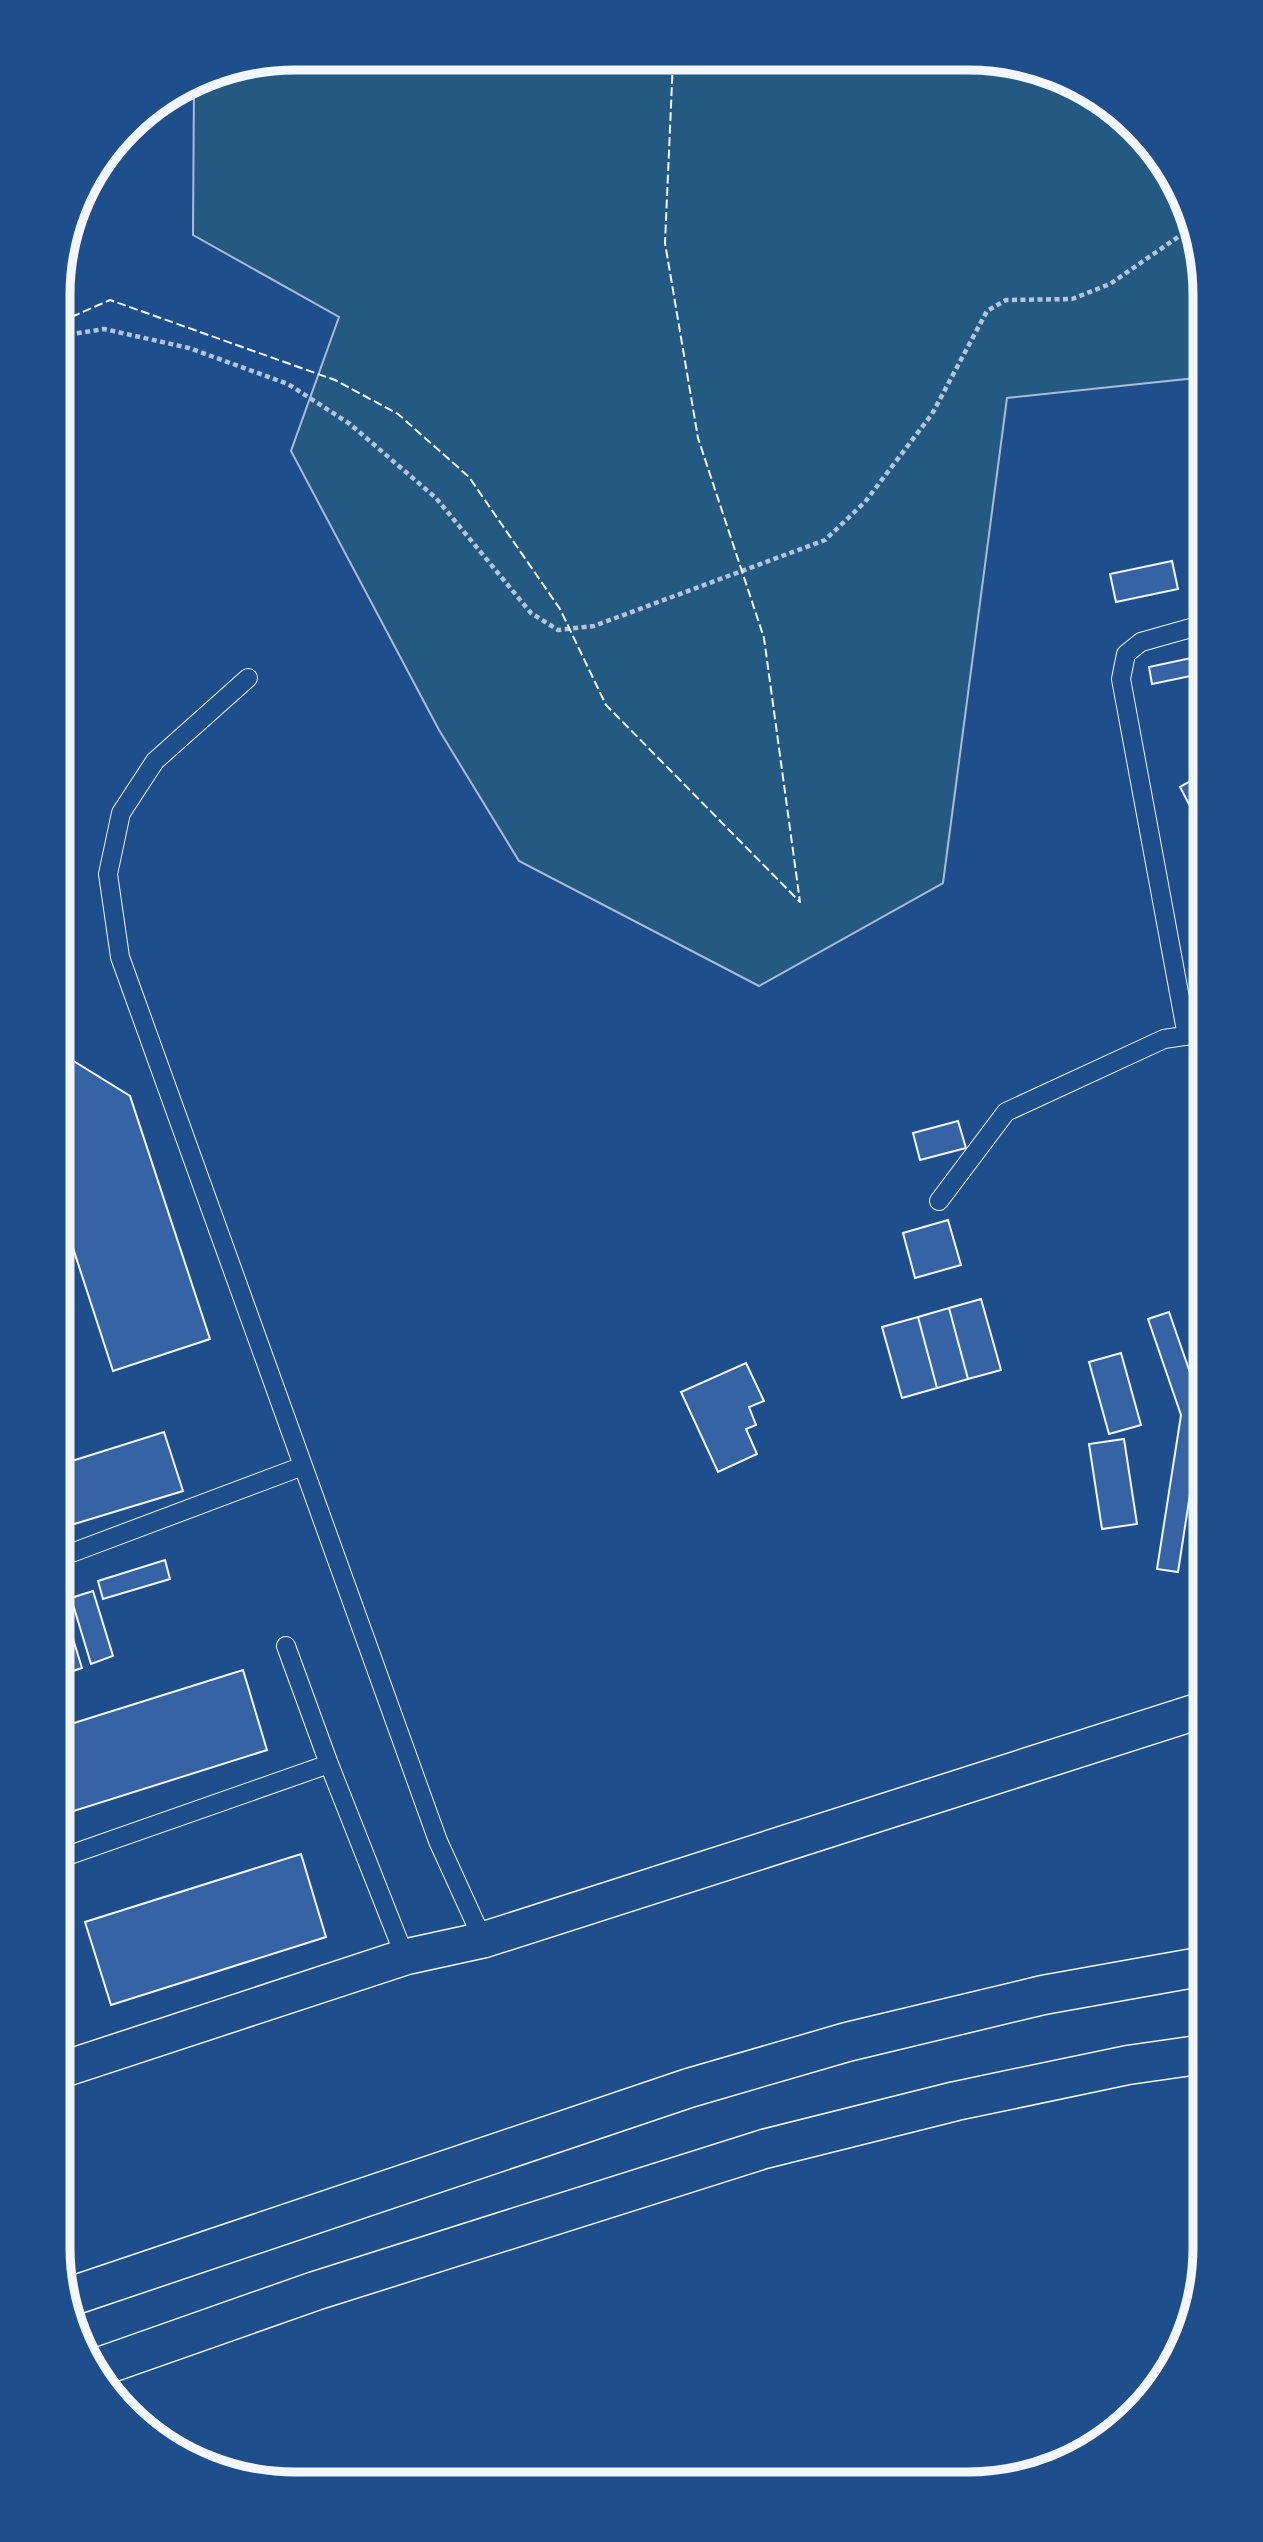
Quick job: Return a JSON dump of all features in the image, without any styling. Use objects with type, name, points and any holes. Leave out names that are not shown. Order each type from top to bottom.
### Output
[{"type":"main road","points":[[75,2295],[663,2097],[820,2050],[1043,1995],[1193,1968]]},
{"type":"main road","points":[[104,2366],[328,2286],[764,2149],[956,2101],[1128,2065],[1193,2056]]},
{"type":"street","points":[[70,2067],[405,1957],[483,1940],[1193,1713]]},
{"type":"lane","points":[[1186,1036],[1121,679],[1126,654],[1141,642],[1193,627]]},
{"type":"lane","points":[[248,678],[155,761],[121,813],[108,874],[120,957],[438,1841],[483,1940]]},
{"type":"lane","points":[[939,1201],[1006,1112],[1164,1039],[1193,1035]]},
{"type":"lane","points":[[70,1553],[303,1466]]},
{"type":"lane","points":[[286,1646],[405,1957]]},
{"type":"lane","points":[[70,1855],[329,1763]]},
{"type":"path","points":[[70,334],[104,329],[189,348],[288,384],[350,424],[436,498],[531,613],[558,630],[582,628],[594,626],[825,540],[865,502],[932,414],[987,311],[1006,300],[1072,299],[1110,284],[1184,233]]},
{"type":"shaded area","points":[[295,70],[968,70],[1012,74],[1068,93],[1093,108],[1137,147],[1170,195],[1181,222],[1191,265],[1193,378],[1007,398],[943,883],[759,986],[519,861],[439,730],[291,451],[339,317],[193,235],[194,94],[251,74]]},
{"type":"building","points":[[1172,561],[1178,589],[1116,602],[1110,574]]},
{"type":"building","points":[[1193,658],[1193,675],[1152,684],[1149,667]]},
{"type":"building","points":[[1193,780],[1193,812],[1180,787]]},
{"type":"building","points":[[70,1059],[130,1096],[210,1339],[113,1371],[70,1239]]},
{"type":"building","points":[[958,1121],[966,1148],[920,1160],[913,1133]]},
{"type":"building","points":[[948,1220],[961,1265],[915,1278],[903,1233]]},
{"type":"building","points":[[981,1299],[1001,1370],[968,1379],[949,1308]]},
{"type":"building","points":[[949,1308],[968,1379],[937,1388],[918,1317]]},
{"type":"building","points":[[1169,1312],[1193,1381],[1193,1475],[1178,1572],[1157,1569],[1181,1415],[1148,1319]]},
{"type":"building","points":[[918,1317],[937,1388],[902,1398],[882,1327]]},
{"type":"building","points":[[1121,1353],[1141,1425],[1109,1434],[1089,1362]]},
{"type":"building","points":[[746,1363],[764,1401],[749,1407],[756,1425],[746,1429],[757,1454],[718,1472],[681,1392]]},
{"type":"building","points":[[164,1432],[183,1491],[71,1525],[70,1462]]},
{"type":"building","points":[[1124,1439],[1137,1524],[1102,1529],[1089,1444]]},
{"type":"building","points":[[165,1560],[170,1579],[103,1599],[98,1581]]},
{"type":"building","points":[[93,1591],[113,1656],[91,1664],[71,1598]]},
{"type":"building","points":[[70,1629],[82,1668],[70,1672]]},
{"type":"building","points":[[243,1670],[267,1750],[70,1812],[70,1724]]},
{"type":"building","points":[[301,1854],[326,1937],[111,2005],[85,1922]]},
{"type":"fence","points":[[70,318],[110,300],[335,380],[398,414],[469,477],[560,609],[606,705],[800,902],[764,638],[698,438],[665,243],[673,70]]}]
